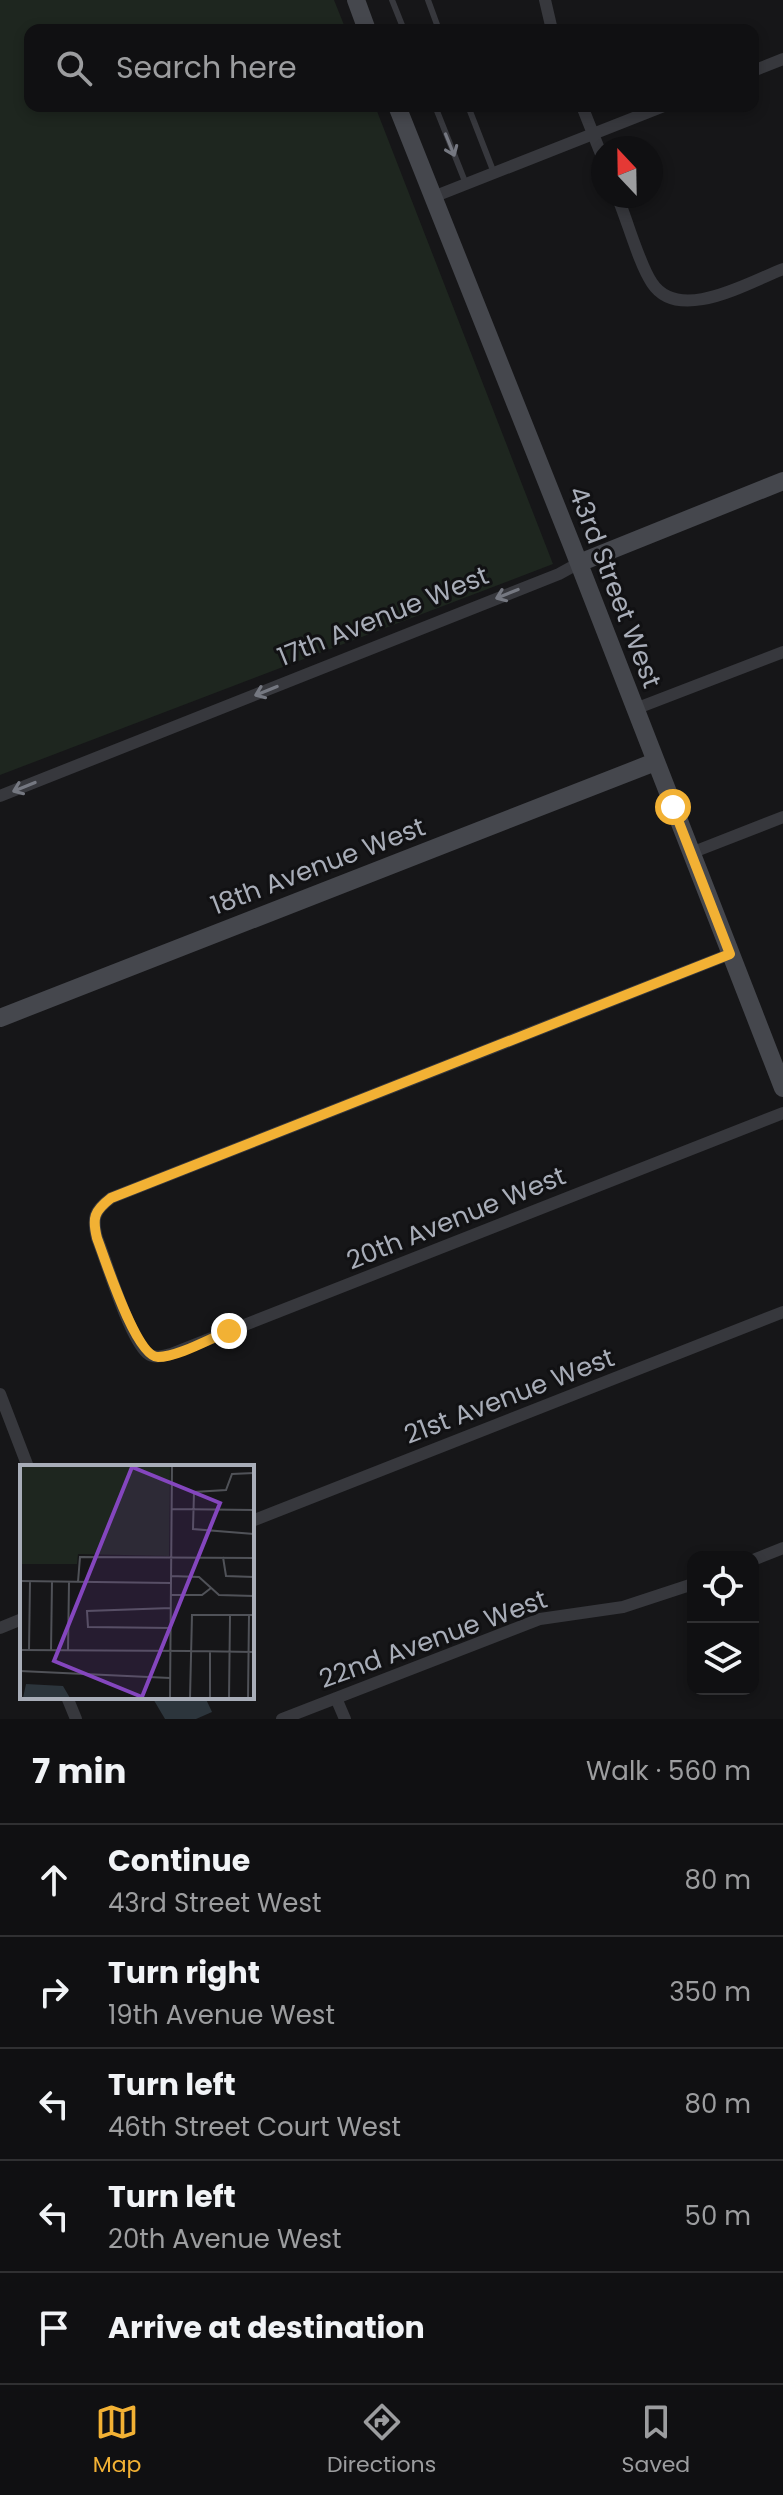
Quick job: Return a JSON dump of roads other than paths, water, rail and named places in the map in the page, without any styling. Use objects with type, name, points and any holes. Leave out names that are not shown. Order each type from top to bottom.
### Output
[{"type":"street","points":[[356,0],[365,24]]},
{"type":"street","points":[[545,0],[551,24]]},
{"type":"street","points":[[759,69],[783,59]]},
{"type":"street","name":"43rd Street West","points":[[399,112],[783,1088]]},
{"type":"street","points":[[584,112],[593,134]]},
{"type":"street","points":[[433,197],[649,112]]},
{"type":"street","points":[[622,208],[651,282],[669,297],[680,301],[698,301],[783,269]]},
{"type":"street","name":"17th Avenue West","points":[[0,796],[559,574],[579,563],[783,481]]},
{"type":"street","points":[[635,709],[783,652]]},
{"type":"street","name":"18th Avenue West","points":[[0,1018],[655,762]]},
{"type":"street","points":[[691,853],[783,817]]},
{"type":"street","name":"20th Avenue West","points":[[730,954],[111,1198],[95,1213],[93,1221],[97,1238],[135,1334],[146,1352],[157,1357],[783,1113]]},
{"type":"street","name":"21st Avenue West","points":[[254,1520],[783,1312]]},
{"type":"street","points":[[0,1394],[27,1465]]},
{"type":"street","points":[[759,1558],[783,1548]]},
{"type":"street","name":"22nd Avenue West","points":[[282,1719],[540,1619],[623,1607],[687,1586]]},
{"type":"street","points":[[0,1628],[20,1620]]},
{"type":"street","points":[[336,1698],[345,1719]]},
{"type":"street","points":[[68,1699],[76,1719]]},
{"type":"lane","points":[[392,0],[402,24]]},
{"type":"lane","points":[[428,0],[437,24]]},
{"type":"lane","points":[[437,112],[466,184]]},
{"type":"lane","points":[[470,112],[494,173]]}]
